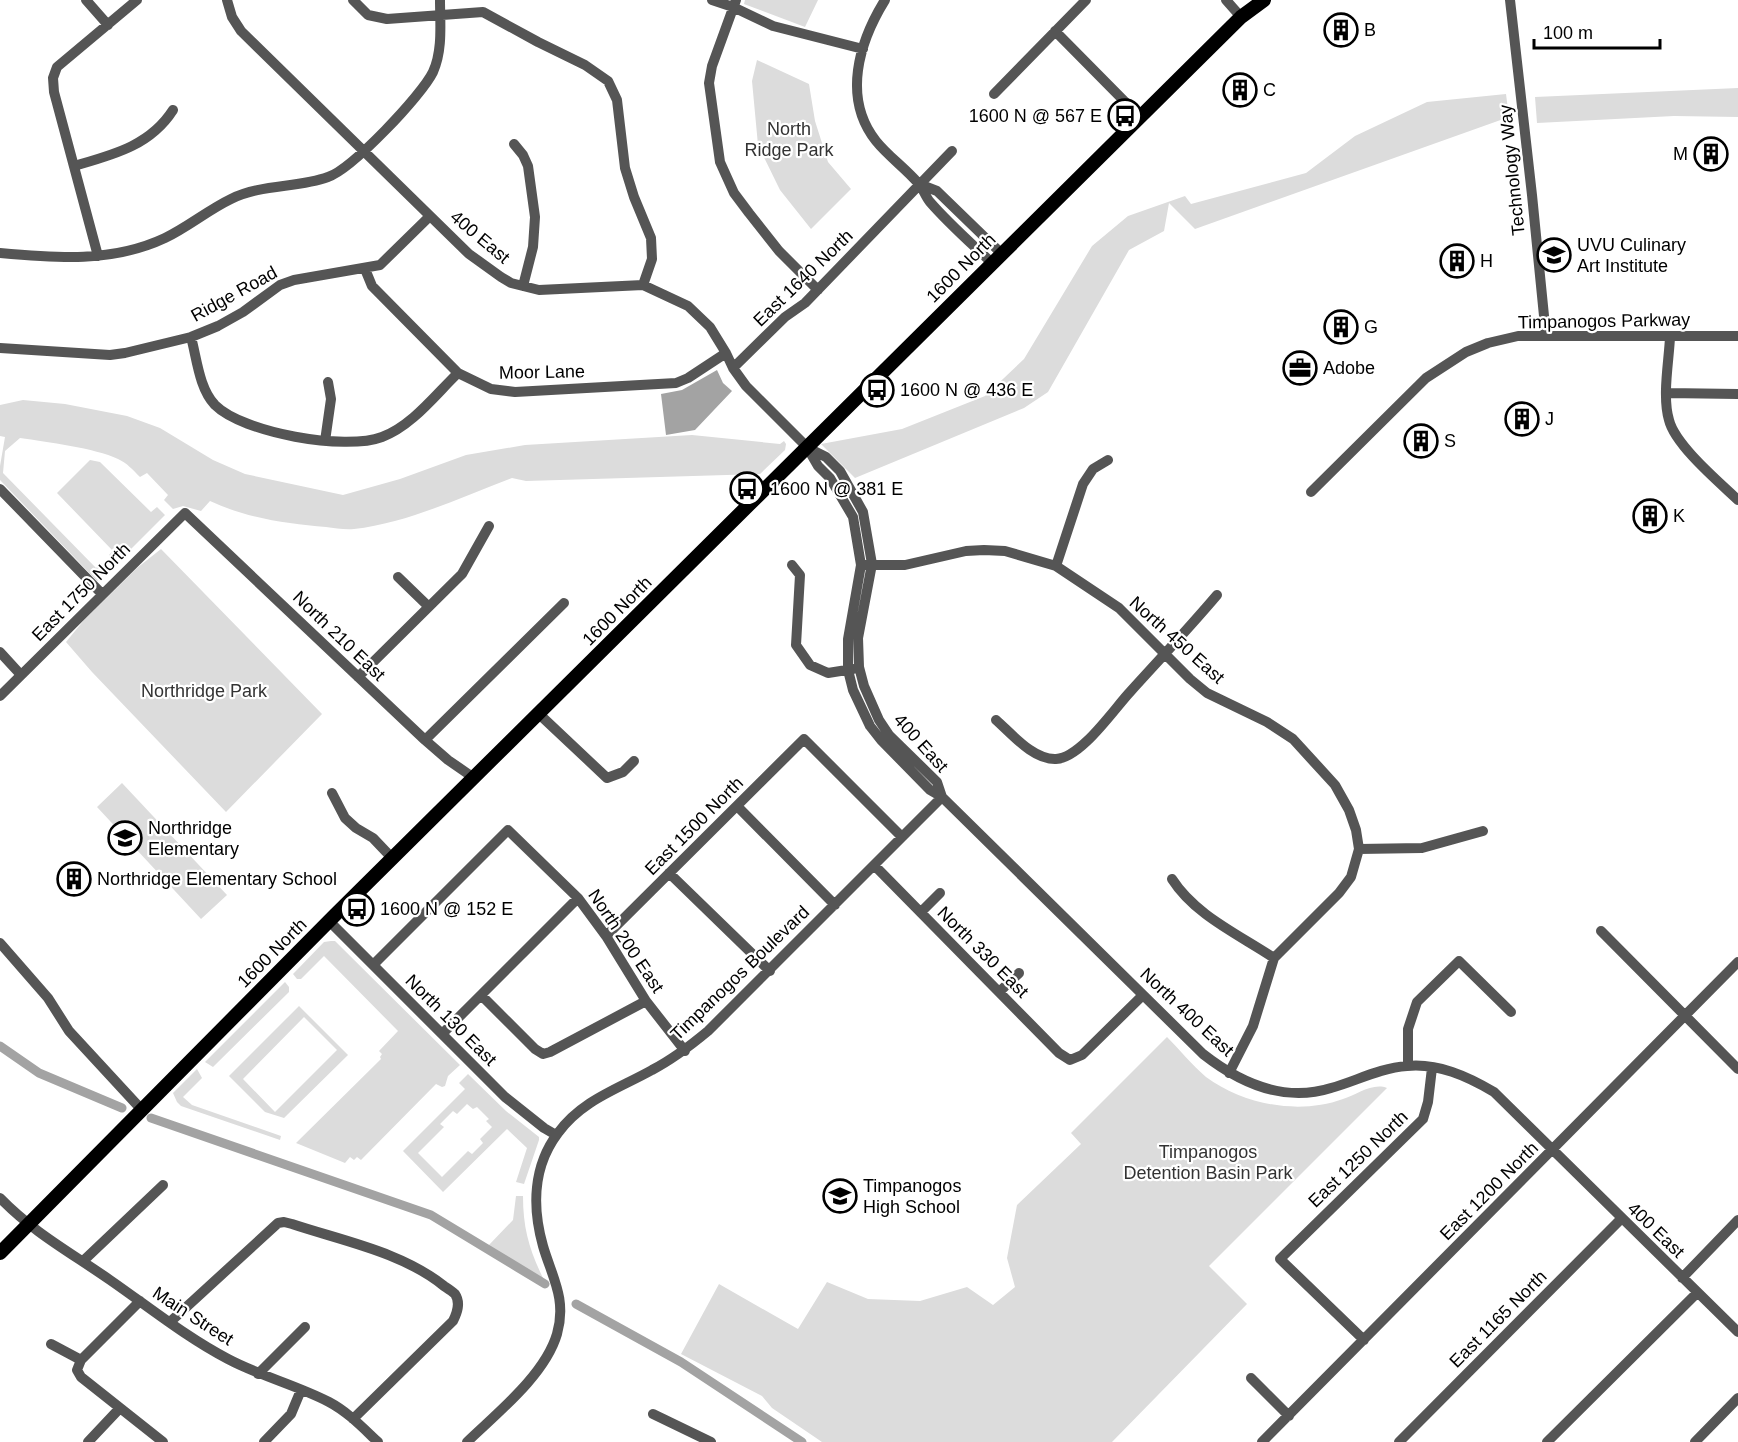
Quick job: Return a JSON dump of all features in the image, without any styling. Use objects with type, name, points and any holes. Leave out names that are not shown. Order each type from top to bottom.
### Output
[{"type":"main road","name":"1600 North","points":[[0,1252],[329,921],[997,258],[1241,17],[1264,0]]},
{"type":"street","points":[[86,0],[108,25]]},
{"type":"street","points":[[98,256],[54,92],[54,73],[137,0]]},
{"type":"street","name":"400 East","points":[[227,0],[232,17],[241,31],[483,266],[501,278],[539,290],[643,285],[688,306],[710,327],[746,386],[807,447],[818,466],[830,478],[853,517],[867,565],[848,639],[853,669],[853,690],[870,726],[881,740],[930,790],[942,796]]},
{"type":"street","points":[[353,0],[368,15],[387,19],[483,12],[585,65],[608,81],[617,100],[625,168],[651,238],[652,259],[643,285]]},
{"type":"street","points":[[0,253],[57,258],[98,256],[128,250],[159,241],[231,199],[244,194],[330,177],[341,171],[416,95],[433,72],[438,52],[440,0]]},
{"type":"street","points":[[712,0],[734,4],[773,27],[863,49]]},
{"type":"street","points":[[885,0],[869,29],[856,82],[856,99],[862,118],[876,142],[919,184],[930,203],[997,258]]},
{"type":"street","points":[[994,94],[1086,0]]},
{"type":"street","points":[[1226,0],[1241,17]]},
{"type":"street","name":"Technology Way","points":[[1510,0],[1546,336]]},
{"type":"street","points":[[734,4],[712,66],[709,83],[720,162],[734,193],[748,213],[779,251],[818,290]]},
{"type":"street","points":[[1055,31],[1140,117]]},
{"type":"street","points":[[74,166],[124,151],[152,134],[173,111]]},
{"type":"street","points":[[514,144],[528,166],[535,217],[534,240],[523,286]]},
{"type":"street","name":"East 1640 North","points":[[733,368],[785,317],[805,303],[952,151]]},
{"type":"street","name":"Ridge Road","points":[[0,348],[110,355],[191,337],[218,326],[287,283],[380,265],[430,216]]},
{"type":"street","name":"Moor Lane","points":[[365,269],[372,286],[458,373],[480,386],[502,392],[666,385],[688,378],[726,353]]},
{"type":"street","name":"Timpanogos Parkway","points":[[1311,492],[1419,384],[1436,370],[1466,352],[1488,343],[1518,336],[1738,336]]},
{"type":"street","points":[[1670,336],[1667,393],[1671,429],[1696,459],[1737,496]]},
{"type":"street","points":[[191,337],[205,391],[216,406],[271,432],[325,441],[355,443],[382,437],[408,421],[458,373]]},
{"type":"street","points":[[325,441],[331,399],[328,382]]},
{"type":"street","points":[[1667,393],[1738,394]]},
{"type":"street","points":[[1056,566],[1083,484],[1093,468],[1108,460]]},
{"type":"street","points":[[0,489],[102,594]]},
{"type":"street","name":"East 1750 North","points":[[0,696],[185,513]]},
{"type":"street","name":"North 210 East","points":[[185,513],[247,569],[425,740],[474,778]]},
{"type":"street","points":[[358,677],[462,574],[489,526]]},
{"type":"street","name":"North 450 East","points":[[867,565],[905,565],[966,551],[984,550],[1005,551],[1056,566],[1119,608],[1165,655],[1207,693],[1267,722],[1293,739],[1335,785],[1349,810],[1356,830],[1359,849]]},
{"type":"street","points":[[792,565],[800,575],[796,645],[810,665],[828,673],[853,669]]},
{"type":"street","points":[[398,577],[428,606]]},
{"type":"street","points":[[996,720],[1037,754],[1059,759],[1071,754],[1100,729],[1130,692],[1217,596]]},
{"type":"street","points":[[425,740],[564,603]]},
{"type":"street","points":[[0,652],[21,675]]},
{"type":"street","points":[[539,714],[608,778],[623,772],[634,761]]},
{"type":"street","name":"East 1500 North","points":[[606,936],[804,739],[902,837]]},
{"type":"street","points":[[332,793],[345,818],[373,838],[393,858]]},
{"type":"street","name":"Timpanogos Boulevard","points":[[467,1442],[521,1389],[543,1363],[557,1334],[560,1318],[558,1290],[536,1216],[535,1193],[542,1161],[556,1135],[571,1117],[590,1102],[650,1072],[685,1051],[708,1031],[942,796]]},
{"type":"street","name":"North 400 East","points":[[942,796],[1203,1054],[1229,1074],[1259,1088],[1287,1093],[1328,1089],[1371,1074],[1408,1066],[1448,1070],[1468,1077],[1494,1092],[1552,1150]]},
{"type":"street","points":[[737,806],[835,905]]},
{"type":"street","name":"North 200 East","points":[[373,965],[508,830],[578,898],[606,936],[646,1001],[685,1051]]},
{"type":"street","points":[[1229,1074],[1253,1026],[1274,958],[1339,893],[1348,881],[1359,849],[1422,848],[1483,831]]},
{"type":"street","name":"North 330 East","points":[[874,865],[1059,1053],[1070,1060],[1082,1055],[1143,995]]},
{"type":"street","points":[[669,873],[770,971]]},
{"type":"street","points":[[1172,879],[1180,891],[1206,915],[1274,958]]},
{"type":"street","points":[[921,912],[940,893]]},
{"type":"street","points":[[442,1034],[578,898]]},
{"type":"street","name":"North 130 East","points":[[329,921],[505,1097],[556,1135]]},
{"type":"street","points":[[1601,931],[1738,1069]]},
{"type":"street","points":[[0,943],[48,998],[69,1031],[141,1109]]},
{"type":"street","points":[[1408,1066],[1408,1029],[1417,1002],[1459,961],[1511,1012]]},
{"type":"street","name":"East 1200 North","points":[[1265,1441],[1738,962]]},
{"type":"street","points":[[999,992],[1019,973]]},
{"type":"street","points":[[481,995],[535,1049],[543,1054],[646,1001]]},
{"type":"street","name":"East 1250 North","points":[[1364,1340],[1280,1259],[1423,1119],[1428,1102],[1432,1068]]},
{"type":"street","name":"400 East","points":[[1552,1150],[1738,1332]]},
{"type":"street","points":[[83,1261],[163,1185]]},
{"type":"street","name":"Main Street","points":[[0,1198],[27,1225],[83,1261],[170,1323],[206,1346],[258,1374],[331,1403],[378,1442]]},
{"type":"street","name":"East 1165 North","points":[[1399,1442],[1621,1219]]},
{"type":"street","points":[[1682,1278],[1738,1220]]},
{"type":"street","points":[[170,1323],[278,1223],[284,1222],[398,1259],[436,1279],[455,1294],[458,1305],[453,1321],[353,1419]]},
{"type":"street","points":[[1547,1442],[1697,1293]]},
{"type":"street","points":[[140,1301],[81,1360],[77,1370],[81,1377],[162,1442]]},
{"type":"street","points":[[258,1374],[305,1327]]},
{"type":"street","points":[[51,1344],[81,1360]]},
{"type":"street","points":[[1251,1378],[1289,1416]]},
{"type":"street","points":[[264,1442],[291,1414],[301,1390]]},
{"type":"street","points":[[1695,1442],[1738,1398]]},
{"type":"street","points":[[88,1442],[120,1408]]},
{"type":"street","points":[[652,1414],[711,1442]]},
{"type":"green space","points":[[745,0],[818,0],[805,27],[744,4]]},
{"type":"green space","name":"North Ridge Park","points":[[757,60],[809,84],[815,121],[828,162],[851,189],[811,229],[780,190],[758,145],[752,81]]},
{"type":"green space","points":[[1738,88],[1738,117],[1674,116],[1537,123],[1535,97]]},
{"type":"green space","points":[[1506,94],[1509,117],[1195,229],[1169,203],[1164,231],[1129,250],[1048,392],[1024,408],[855,478],[821,444],[902,429],[985,396],[1024,359],[1092,246],[1128,216],[1185,196],[1191,204],[1306,173],[1355,136],[1427,102]]},
{"type":"green space","points":[[23,400],[65,404],[127,416],[160,428],[213,460],[245,474],[343,495],[400,479],[466,455],[525,445],[692,435],[780,444],[784,441],[786,444],[785,450],[760,474],[526,481],[512,478],[414,515],[374,526],[347,529],[267,519],[238,512],[210,501],[201,511],[183,506],[173,509],[164,500],[168,495],[147,473],[140,477],[118,459],[84,449],[20,438],[5,451],[3,473],[96,568],[101,563],[110,570],[97,581],[0,480],[5,437],[0,436],[0,405]]},
{"type":"green space","points":[[90,460],[100,462],[151,512],[157,507],[165,515],[116,564],[109,555],[113,551],[57,493]]},
{"type":"green space","name":"Northridge Park","points":[[161,549],[322,714],[226,812],[66,642],[84,620],[137,568]]},
{"type":"green space","points":[[122,783],[227,895],[201,919],[97,807]]},
{"type":"green space","points":[[335,941],[460,1065],[448,1076],[445,1086],[436,1084],[361,1160],[357,1157],[354,1160],[350,1157],[345,1163],[296,1143],[381,1059],[382,1054],[379,1051],[398,1031],[324,956],[301,979],[297,979],[293,974],[324,942]]},
{"type":"green space","points":[[285,982],[289,987],[289,992],[213,1067],[205,1062]]},
{"type":"green space","points":[[299,1006],[348,1055],[284,1118],[265,1112],[229,1076]],"holes":[[[304,1017],[337,1050],[275,1112],[243,1079]]]},
{"type":"green space","name":"Timpanogos Detention Basin Park","points":[[1167,1037],[1206,1077],[1221,1087],[1254,1100],[1290,1106],[1308,1106],[1326,1104],[1370,1088],[1387,1088],[1209,1266],[1247,1304],[1112,1442],[822,1442],[772,1408],[762,1396],[681,1354],[719,1284],[798,1329],[827,1282],[868,1299],[920,1301],[967,1287],[993,1305],[1015,1287],[1007,1258],[1017,1205],[1081,1144],[1071,1133]]},
{"type":"green space","points":[[197,1069],[202,1078],[183,1097],[192,1105],[281,1136],[280,1140],[181,1106],[173,1093]]},
{"type":"green space","points":[[468,1074],[506,1111],[539,1137],[524,1184],[516,1182],[527,1148],[507,1129],[443,1192],[403,1151],[465,1089],[459,1083]],"holes":[[[467,1104],[473,1109],[477,1107],[489,1119],[486,1121],[492,1127],[480,1139],[483,1143],[472,1154],[468,1151],[442,1177],[418,1153],[444,1127],[440,1124],[453,1111],[457,1114]]]},
{"type":"green space","points":[[516,1196],[523,1196],[528,1241],[545,1282],[488,1246],[513,1220]]},
{"type":"shaded area","points":[[717,370],[723,383],[732,391],[695,430],[666,435],[661,394],[682,390]]},
{"type":"waterway","points":[[0,1046],[39,1073],[122,1108]]},
{"type":"waterway","points":[[151,1118],[431,1215],[545,1284]]},
{"type":"waterway","points":[[576,1304],[681,1362],[802,1442]]},
{"type":"place","name":"B","points":[[1341,30]]},
{"type":"place","name":"C","points":[[1240,90]]},
{"type":"place","name":"1600 N @ 567 E","points":[[1125,116]]},
{"type":"place","name":"M","points":[[1711,154]]},
{"type":"place","name":"UVU Culinary Art Institute","points":[[1554,255]]},
{"type":"place","name":"H","points":[[1457,261]]},
{"type":"place","name":"G","points":[[1341,327]]},
{"type":"place","name":"Adobe","points":[[1300,368]]},
{"type":"place","name":"1600 N @ 436 E","points":[[877,390]]},
{"type":"place","name":"J","points":[[1522,419]]},
{"type":"place","name":"S","points":[[1421,441]]},
{"type":"place","name":"1600 N @ 381 E","points":[[747,489]]},
{"type":"place","name":"K","points":[[1650,516]]},
{"type":"place","name":"Northridge Elementary","points":[[125,838]]},
{"type":"place","name":"Northridge Elementary School","points":[[74,879]]},
{"type":"place","name":"1600 N @ 152 E","points":[[357,909]]},
{"type":"place","name":"Timpanogos High School","points":[[840,1196]]}]
